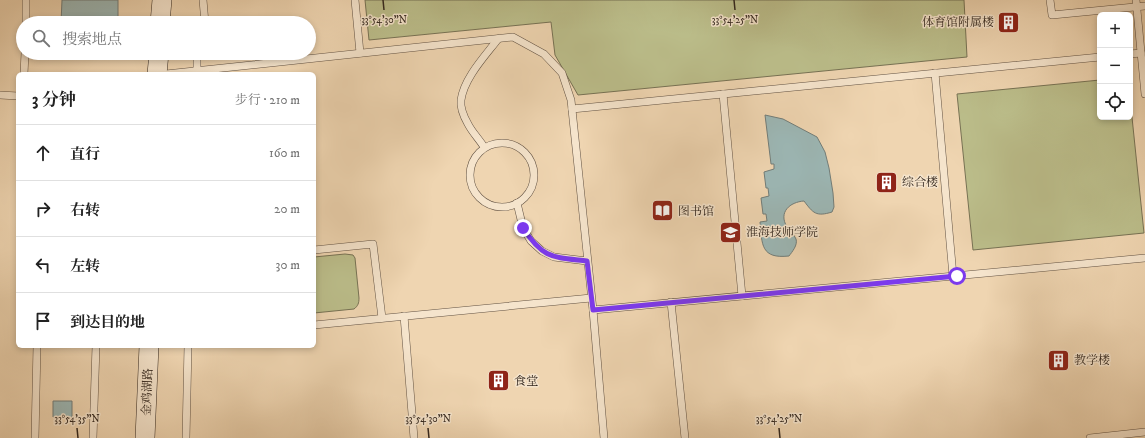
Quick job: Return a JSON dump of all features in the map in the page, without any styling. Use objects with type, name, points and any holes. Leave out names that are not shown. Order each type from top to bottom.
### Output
[{"type":"street","points":[[161,16],[162,0]]},
{"type":"street","points":[[157,72],[158,60]]},
{"type":"street","name":"金鸡湖路","points":[[145,438],[148,348]]},
{"type":"lane","points":[[26,0],[26,16]]},
{"type":"lane","points":[[203,0],[204,16]]},
{"type":"lane","points":[[355,0],[360,53]]},
{"type":"lane","points":[[1050,0],[1052,15],[1137,4],[1145,6]]},
{"type":"lane","points":[[1137,4],[1145,94]]},
{"type":"lane","points":[[316,58],[513,37],[544,54],[562,73],[571,100],[593,310],[604,438]]},
{"type":"lane","points":[[484,147],[468,124],[462,110],[461,101],[465,86],[474,70],[498,39]]},
{"type":"lane","points":[[1133,54],[1141,53]]},
{"type":"lane","points":[[572,109],[1097,57]]},
{"type":"lane","points":[[24,72],[25,60]]},
{"type":"lane","points":[[197,60],[197,72],[300,60]]},
{"type":"lane","points":[[935,73],[953,276]]},
{"type":"lane","points":[[723,94],[742,296]]},
{"type":"lane","points":[[0,95],[16,96]]},
{"type":"lane","points":[[504,142],[514,144],[523,150],[530,158],[534,168],[534,178],[531,188],[525,197],[517,203],[507,207],[496,207],[485,203],[477,196],[471,186],[469,175],[471,164],[476,154],[484,147],[494,143],[504,142]]},
{"type":"lane","points":[[517,203],[523,228],[531,241],[542,251],[554,257],[587,261]]},
{"type":"lane","points":[[316,250],[373,244],[382,318]]},
{"type":"lane","points":[[593,310],[1145,258]]},
{"type":"lane","points":[[316,325],[591,298]]},
{"type":"lane","points":[[672,302],[685,438]]},
{"type":"lane","points":[[404,316],[414,438]]},
{"type":"lane","points":[[35,438],[37,348]]},
{"type":"lane","points":[[93,438],[96,348]]},
{"type":"lane","points":[[186,438],[188,348]]},
{"type":"lane","points":[[1090,438],[1145,432]]},
{"type":"green space","points":[[365,0],[964,0],[967,57],[578,95],[555,55],[551,22],[369,40]]},
{"type":"green space","points":[[1097,80],[1097,120],[1132,120],[1144,233],[973,250],[957,94]]},
{"type":"green space","points":[[345,254],[353,255],[355,258],[359,298],[357,306],[354,309],[316,313],[316,257]]},
{"type":"water","points":[[62,0],[118,0],[118,16],[61,16]]},
{"type":"water","points":[[765,115],[783,119],[817,137],[825,152],[829,168],[834,207],[832,212],[822,214],[815,213],[804,201],[794,203],[785,212],[785,222],[796,239],[796,244],[789,256],[773,255],[768,253],[761,237],[760,222],[767,221],[766,214],[763,214],[761,198],[769,196],[768,188],[766,188],[764,172],[774,169],[774,164],[771,164]]},
{"type":"water","points":[[53,401],[72,401],[72,418],[53,417]]},
{"type":"place","name":"体育馆附属楼","points":[[1009,22]]},
{"type":"place","name":"综合楼","points":[[886,182]]},
{"type":"place","name":"图书馆","points":[[662,211]]},
{"type":"place","name":"淮海技师学院","points":[[730,232]]},
{"type":"place","name":"教学楼","points":[[1059,360]]},
{"type":"place","name":"食堂","points":[[498,381]]},
{"type":"route","points":[[523,228],[531,241],[542,251],[554,257],[587,261],[593,310],[957,276]]}]
